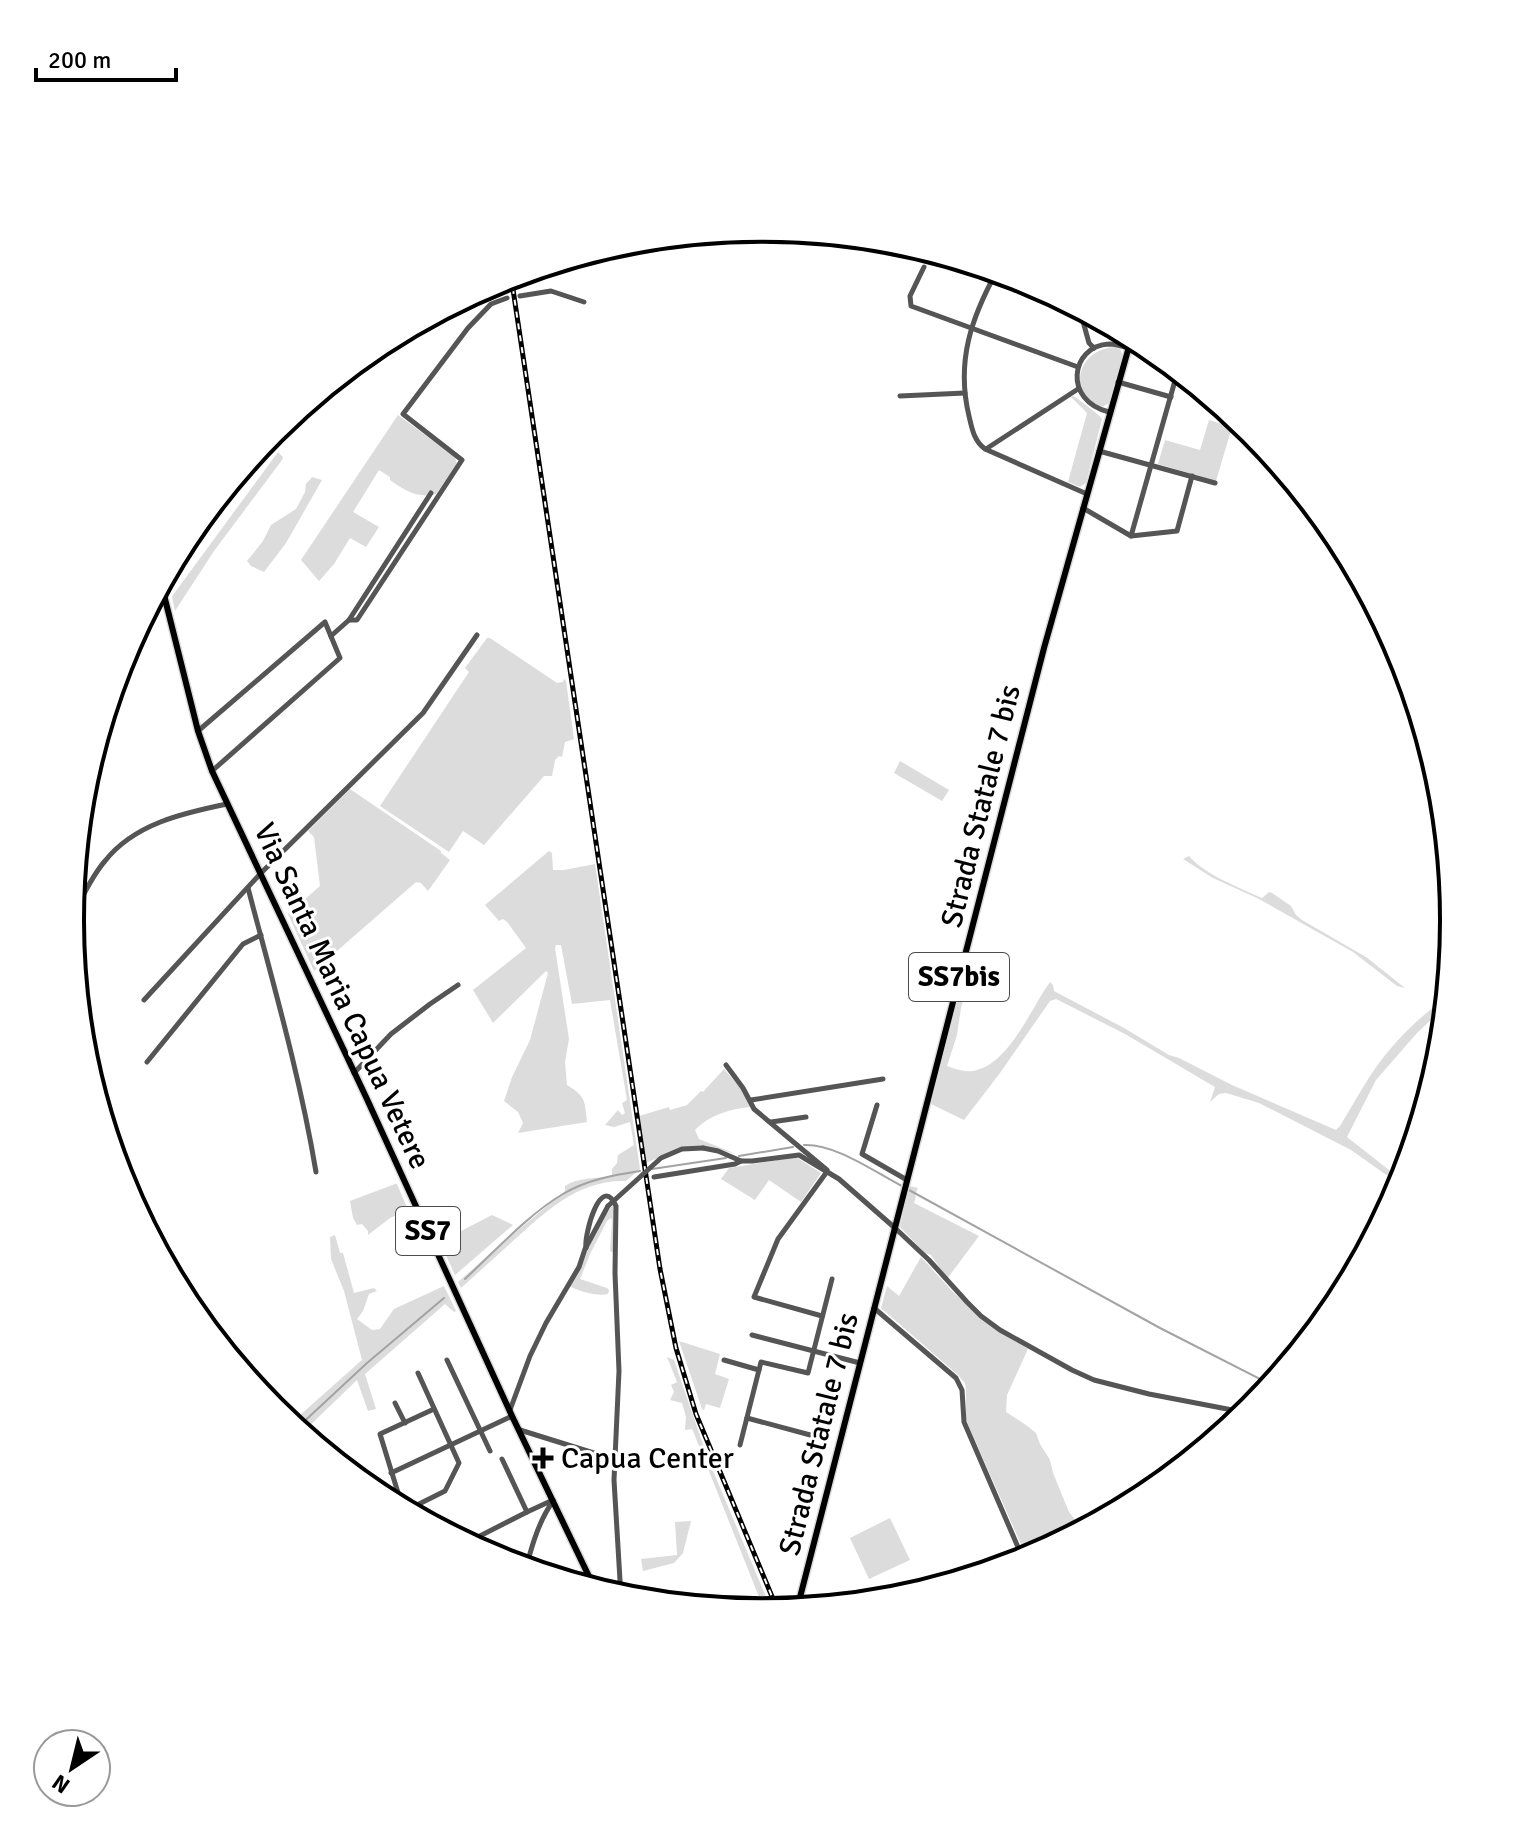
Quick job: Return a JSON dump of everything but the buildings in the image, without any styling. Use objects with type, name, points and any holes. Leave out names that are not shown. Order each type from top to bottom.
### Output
[{"type":"main road","name":"Strada Statale 7 bis","points":[[800,1597],[1044,648],[1128,349]]},
{"type":"main road","name":"Via Santa Maria Capua Vetere","points":[[165,599],[198,731],[212,771],[589,1575]]},
{"type":"street","points":[[924,267],[910,296],[911,306],[1078,367]]},
{"type":"street","points":[[991,282],[970,328],[966,351],[965,393],[976,441],[985,449],[1087,494]]},
{"type":"street","points":[[520,296],[551,291],[584,302]]},
{"type":"street","points":[[349,620],[357,620],[462,460],[403,414],[468,328],[491,304],[507,298]]},
{"type":"street","points":[[1083,322],[1089,343],[1094,348]]},
{"type":"street","points":[[1109,412],[1093,407],[1078,389],[1078,367],[1094,348],[1118,342]]},
{"type":"street","points":[[1131,536],[1175,381]]},
{"type":"street","points":[[1118,382],[1171,397]]},
{"type":"street","points":[[985,449],[1078,389]]},
{"type":"street","points":[[900,396],[965,393]]},
{"type":"street","points":[[1099,451],[1215,483]]},
{"type":"street","points":[[1083,508],[1131,536],[1177,531],[1192,476]]},
{"type":"street","points":[[331,636],[349,620],[431,493]]},
{"type":"street","points":[[198,731],[325,622],[340,658],[212,771]]},
{"type":"street","points":[[144,1000],[261,873],[423,713],[477,635]]},
{"type":"street","points":[[85,895],[105,860],[135,834],[155,823],[227,804]]},
{"type":"street","points":[[248,887],[288,1037],[316,1172]]},
{"type":"street","points":[[147,1062],[243,944],[261,935]]},
{"type":"street","points":[[354,1073],[391,1034],[458,985]]},
{"type":"street","points":[[726,1065],[754,1109],[895,1228],[981,1316],[1000,1330],[1094,1380],[1232,1410]]},
{"type":"street","points":[[751,1100],[883,1079]]},
{"type":"street","points":[[877,1105],[862,1154],[907,1180]]},
{"type":"street","points":[[770,1122],[806,1117]]},
{"type":"street","points":[[391,1473],[511,1413],[530,1356],[579,1267],[608,1206],[661,1158],[682,1149],[703,1148],[741,1161],[799,1155],[839,1179]]},
{"type":"street","points":[[654,1177],[741,1161]]},
{"type":"street","points":[[822,1316],[754,1297],[778,1239],[826,1173]]},
{"type":"street","points":[[586,1248],[590,1220],[598,1203],[602,1197],[612,1198],[616,1206],[619,1371],[614,1459],[620,1583]]},
{"type":"street","points":[[740,1445],[761,1362],[808,1373],[832,1279]]},
{"type":"street","points":[[874,1308],[960,1384],[964,1422],[1019,1548]]},
{"type":"street","points":[[752,1335],[860,1363]]},
{"type":"street","points":[[447,1360],[490,1451]]},
{"type":"street","points":[[724,1360],[759,1370]]},
{"type":"street","points":[[417,1504],[445,1491],[459,1463],[418,1373]]},
{"type":"street","points":[[395,1403],[405,1423]]},
{"type":"street","points":[[397,1491],[380,1434],[434,1409]]},
{"type":"street","points":[[747,1418],[814,1436]]},
{"type":"street","points":[[519,1430],[614,1459]]},
{"type":"street","points":[[502,1459],[527,1512]]},
{"type":"street","points":[[479,1536],[553,1500]]},
{"type":"street","points":[[529,1557],[546,1510],[553,1500]]},
{"type":"shaded area","points":[[1115,347],[1120,349],[1123,356],[1109,403],[1102,407],[1091,401],[1084,392],[1080,383],[1081,373],[1092,355]]},
{"type":"shaded area","points":[[1073,396],[1102,419],[1086,483],[1080,487],[1068,482],[1087,413]]},
{"type":"shaded area","points":[[398,415],[455,457],[457,464],[436,494],[429,495],[406,490],[379,470],[353,512],[379,527],[366,547],[350,538],[319,581],[301,560]]},
{"type":"shaded area","points":[[1209,420],[1231,430],[1216,481],[1158,464],[1165,440],[1200,450]]},
{"type":"shaded area","points":[[278,452],[282,460],[214,551],[175,611],[173,595]]},
{"type":"shaded area","points":[[312,477],[322,480],[286,543],[264,572],[251,566],[247,561],[271,525],[296,509]]},
{"type":"shaded area","points":[[487,638],[557,683],[566,681],[574,739],[565,742],[562,757],[555,760],[552,776],[544,776],[484,845],[463,831],[449,852],[380,806],[469,672],[465,668]]},
{"type":"shaded area","points":[[900,761],[949,790],[942,801],[894,773]]},
{"type":"shaded area","points":[[350,789],[450,860],[428,891],[416,882],[314,971],[288,914],[320,886],[314,837],[308,831]]},
{"type":"shaded area","points":[[549,851],[552,853],[553,870],[595,864],[640,1169],[626,1181],[593,1185],[564,1199],[461,1288],[458,1282],[565,1191],[565,1186],[581,1180],[612,1176],[618,1155],[634,1145],[630,1122],[614,1127],[605,1125],[618,1110],[622,1115],[625,1113],[622,1103],[627,1100],[610,1000],[572,1004],[561,945],[555,948],[569,1039],[565,1062],[567,1085],[583,1099],[587,1122],[518,1133],[523,1123],[518,1112],[504,1101],[530,1040],[548,973],[546,971],[493,1023],[473,990],[526,948],[507,922],[503,919],[499,921],[485,905]]},
{"type":"shaded area","points":[[1189,856],[1228,883],[1262,898],[1272,893],[1291,906],[1302,920],[1366,957],[1405,988],[1397,986],[1353,952],[1183,859]]},
{"type":"shaded area","points":[[971,955],[972,964],[957,1035],[947,1066],[972,1071],[997,1059],[1017,1035],[1050,982],[1054,991],[1169,1055],[1336,1130],[1384,1056],[1411,1026],[1435,1006],[1434,1018],[1376,1080],[1347,1137],[1392,1172],[1390,1177],[1351,1150],[1259,1103],[1226,1093],[1219,1094],[1210,1102],[1215,1087],[1125,1034],[1056,999],[1050,1001],[964,1120],[931,1104]]},
{"type":"shaded area","points":[[724,1069],[743,1091],[750,1107],[720,1114],[695,1130],[699,1139],[736,1154],[718,1149],[681,1148],[646,1163],[639,1116],[687,1105]]},
{"type":"shaded area","points":[[796,1157],[821,1173],[801,1202],[769,1180],[755,1200],[721,1179],[729,1168]]},
{"type":"shaded area","points":[[395,1184],[408,1210],[390,1218],[368,1235],[362,1224],[357,1225],[353,1218],[350,1201]]},
{"type":"shaded area","points":[[909,1186],[918,1188],[914,1203],[979,1236],[947,1279],[931,1255],[925,1253],[900,1227]]},
{"type":"shaded area","points":[[613,1205],[614,1253],[610,1251],[611,1218],[591,1252],[580,1279],[607,1288],[608,1294],[577,1290],[569,1286]]},
{"type":"shaded area","points":[[492,1215],[513,1225],[455,1275],[440,1242]]},
{"type":"shaded area","points":[[335,1235],[340,1253],[343,1253],[354,1293],[374,1288],[377,1291],[369,1294],[357,1319],[372,1330],[380,1329],[394,1309],[444,1286],[456,1311],[445,1304],[365,1374],[376,1409],[368,1411],[357,1380],[310,1425],[300,1416],[362,1360],[344,1291],[331,1259],[330,1237]]},
{"type":"shaded area","points":[[921,1257],[984,1321],[1028,1349],[1007,1395],[1006,1412],[1036,1433],[1050,1460],[1069,1512],[1077,1522],[1022,1547],[969,1427],[965,1383],[881,1308],[887,1286],[899,1296]]},
{"type":"shaded area","points":[[679,1341],[720,1354],[715,1374],[729,1379],[720,1408],[706,1404],[702,1409]]},
{"type":"shaded area","points":[[667,1357],[674,1360],[708,1459],[766,1598],[759,1598],[693,1431],[685,1430],[686,1417],[682,1403],[670,1400],[674,1392],[671,1385],[677,1382]]},
{"type":"shaded area","points":[[890,1518],[910,1560],[869,1579],[850,1538]]},
{"type":"shaded area","points":[[691,1521],[683,1553],[674,1563],[643,1571],[641,1559],[677,1555],[675,1522]]},
{"type":"waterway","points":[[804,1145],[841,1154],[902,1186]]},
{"type":"waterway","points":[[739,1156],[793,1147]]},
{"type":"waterway","points":[[652,1169],[726,1158]]},
{"type":"waterway","points":[[465,1279],[525,1222],[563,1194],[610,1176],[640,1171]]},
{"type":"waterway","points":[[909,1190],[1160,1328],[1261,1380]]},
{"type":"waterway","points":[[305,1421],[444,1298]]},
{"type":"railway","points":[[513,289],[660,1269],[676,1348],[696,1414],[772,1598]]},
{"type":"place","name":"Capua Center","points":[[543,1458]]}]
